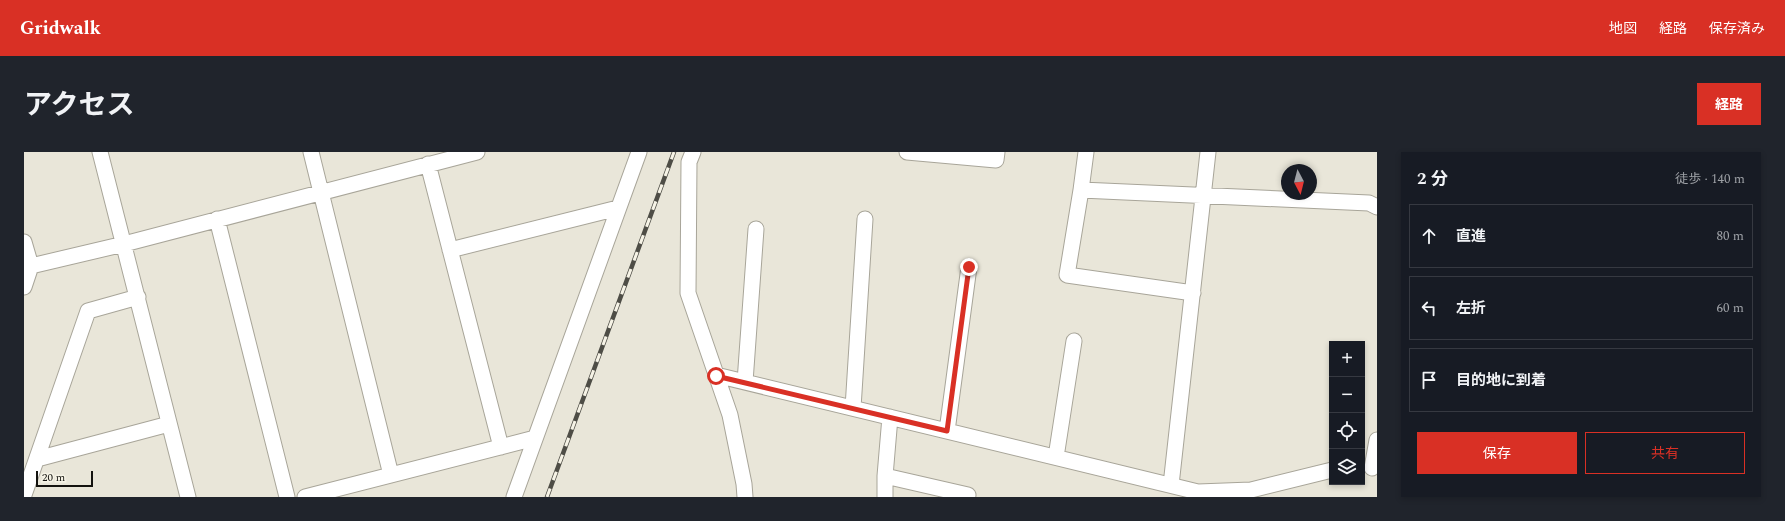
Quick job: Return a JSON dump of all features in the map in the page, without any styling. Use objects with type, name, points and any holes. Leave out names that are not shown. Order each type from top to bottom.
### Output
[{"type":"street","points":[[100,152],[188,497]]},
{"type":"street","points":[[311,152],[391,475]]},
{"type":"street","points":[[31,266],[124,244],[477,152]]},
{"type":"street","points":[[514,497],[639,152]]},
{"type":"street","points":[[693,152],[689,162],[688,293],[730,415],[744,484],[745,497]]},
{"type":"street","points":[[907,152],[996,160],[997,152]]},
{"type":"street","points":[[1086,152],[1067,275],[1193,293]]},
{"type":"street","points":[[1171,485],[1208,152]]},
{"type":"street","points":[[428,164],[501,447]]},
{"type":"street","points":[[1081,190],[1369,203],[1377,207]]},
{"type":"street","points":[[450,250],[618,208]]},
{"type":"street","points":[[217,219],[286,497]]},
{"type":"street","points":[[852,408],[864,219]]},
{"type":"street","points":[[745,382],[756,229]]},
{"type":"street","points":[[24,242],[31,266],[24,287]]},
{"type":"street","points":[[947,431],[969,267]]},
{"type":"street","points":[[24,495],[88,311],[138,297]]},
{"type":"street","points":[[1056,457],[1074,341]]},
{"type":"street","points":[[716,376],[1198,492],[1251,490],[1274,491],[1329,471]]},
{"type":"street","points":[[885,497],[884,476],[890,417]]},
{"type":"street","points":[[37,459],[169,424]]},
{"type":"street","points":[[305,497],[347,492],[391,475],[535,438]]},
{"type":"street","points":[[1370,468],[1377,440]]},
{"type":"street","points":[[884,476],[972,496]]},
{"type":"railway","points":[[547,497],[674,152]]},
{"type":"route","points":[[716,376],[947,431],[969,267]]}]
